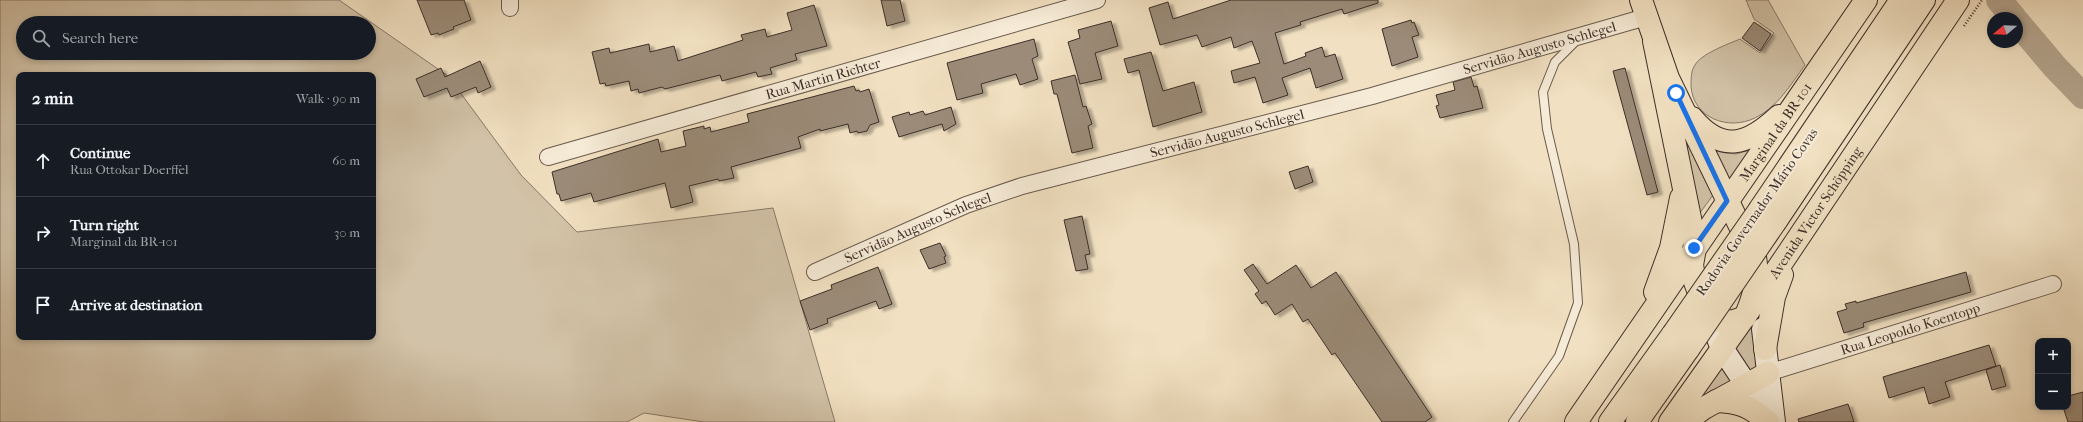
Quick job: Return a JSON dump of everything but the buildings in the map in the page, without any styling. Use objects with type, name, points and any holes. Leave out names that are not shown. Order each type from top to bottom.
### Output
[{"type":"main road","name":"Marginal da BR-101","points":[[1576,422],[1694,248],[1866,0]]},
{"type":"main road","name":"Rodovia Governador Mário Covas","points":[[1637,422],[1689,348],[1768,215],[1901,0]]},
{"type":"main road","name":"Rodovia Governador Mário Covas","points":[[1610,422],[1672,334],[1768,215],[1924,0]]},
{"type":"main road","name":"Avenida Victor Schöpping","points":[[1670,422],[1745,317],[1958,0]]},
{"type":"main road","points":[[1644,8],[1654,41],[1684,183],[1694,248],[1692,265],[1695,282],[1722,348],[1769,422]]},
{"type":"main road","points":[[1654,41],[1682,106],[1727,201],[1748,240],[1755,258],[1774,422]]},
{"type":"main road","points":[[1682,106],[1703,131],[1723,142],[1748,139],[1767,127],[1784,110],[1825,61]]},
{"type":"main road","points":[[1644,322],[1671,248],[1684,183]]},
{"type":"main road","points":[[1694,248],[1715,231],[1733,232],[1748,240]]},
{"type":"main road","points":[[1765,349],[1774,297],[1795,241]]},
{"type":"main road","points":[[1706,311],[1721,322],[1734,321],[1745,317],[1752,302],[1757,272]]},
{"type":"main road","points":[[1685,422],[1716,401],[1768,373]]},
{"type":"main road","points":[[1716,401],[1735,402],[1750,408],[1769,422]]},
{"type":"street","name":"Rua Martin Richter","points":[[548,157],[1090,1]]},
{"type":"street","name":"Servidão Augusto Schlegel","points":[[815,272],[966,205],[1022,186],[1372,96],[1580,36],[1644,8]]},
{"type":"street","name":"Rua Leopoldo Koentopp","points":[[1768,373],[2053,284]]},
{"type":"lane","points":[[1512,422],[1559,356],[1578,303],[1574,244],[1547,129],[1543,92],[1555,62],[1580,36]]},
{"type":"shaded area","points":[[0,0],[339,0],[362,16],[16,16],[16,60],[376,60],[376,26],[448,76],[521,175],[577,232],[773,208],[835,422],[704,422],[644,413],[627,422],[0,422]]},
{"type":"shaded area","points":[[1746,0],[1768,0],[1805,65],[1771,108],[1755,118],[1745,122],[1723,122],[1705,114],[1698,106],[1693,97],[1691,86],[1692,72],[1695,65],[1703,57],[1740,39],[1760,53],[1774,33],[1754,19]]},
{"type":"shaded area","points":[[1685,135],[1716,191],[1694,221],[1689,158]]},
{"type":"shaded area","points":[[1753,149],[1727,186],[1715,151],[1736,154]]},
{"type":"shaded area","points":[[1757,311],[1765,361],[1750,373],[1732,347]]},
{"type":"shaded area","points":[[1725,356],[1741,383],[1685,412]]},
{"type":"waterway","points":[[1999,0],[2009,12]]},
{"type":"waterway","points":[[2023,29],[2055,67],[2083,96]]},
{"type":"route","points":[[1676,93],[1727,201],[1694,248]]}]
